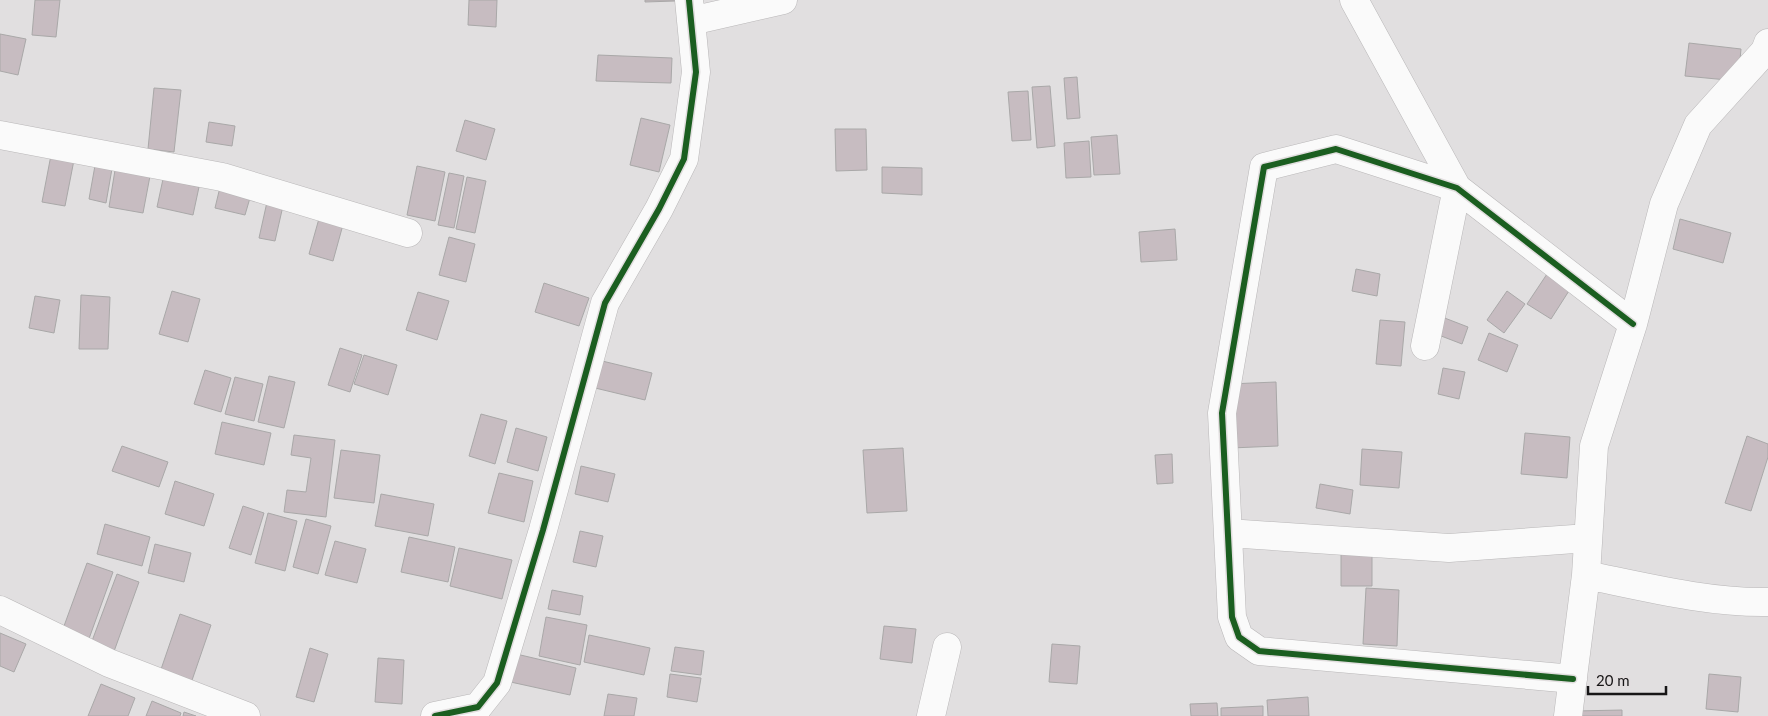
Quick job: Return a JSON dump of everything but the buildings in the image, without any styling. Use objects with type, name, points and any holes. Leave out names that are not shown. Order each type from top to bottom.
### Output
[{"type":"street","points":[[435,716],[478,707],[497,683],[543,530],[605,303],[659,209],[684,159],[696,72],[690,10],[783,0]]},
{"type":"street","points":[[1354,0],[1457,188],[1425,346]]},
{"type":"street","points":[[1568,716],[1586,575],[1594,446],[1633,324],[1664,204],[1698,126],[1765,51],[1768,43]]},
{"type":"street","points":[[0,135],[222,177],[408,233]]},
{"type":"street","points":[[1572,679],[1260,651],[1240,637],[1232,617],[1222,413],[1264,167],[1336,149],[1457,188],[1633,324]]},
{"type":"street","points":[[1228,533],[1449,548],[1588,538]]},
{"type":"street","points":[[1586,575],[1742,603],[1768,602]]},
{"type":"street","points":[[0,610],[110,663],[246,716]]},
{"type":"street","points":[[931,716],[947,647]]},
{"type":"cycle path","points":[[435,716],[478,707],[497,683],[543,530],[605,303],[659,209],[684,159],[696,72],[689,0]]},
{"type":"cycle path","points":[[1573,679],[1259,651],[1239,637],[1232,617],[1222,413],[1264,167],[1336,149],[1457,188],[1633,324]]}]
